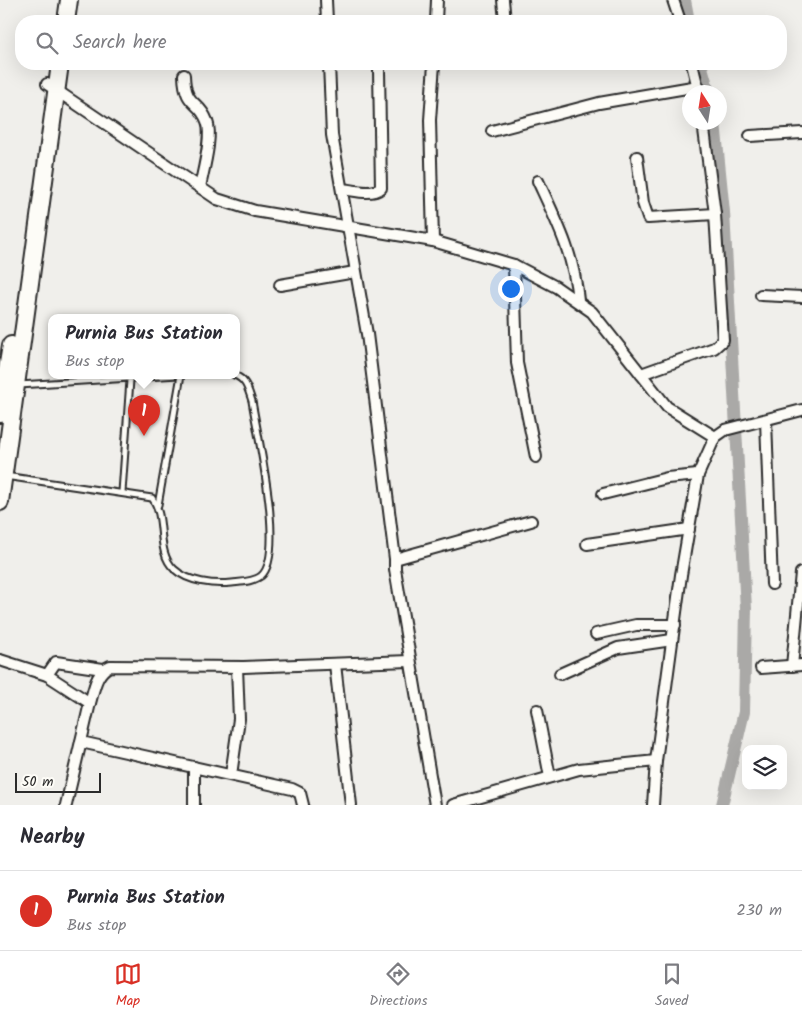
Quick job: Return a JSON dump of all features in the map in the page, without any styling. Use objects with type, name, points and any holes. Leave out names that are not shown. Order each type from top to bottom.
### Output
[{"type":"highway","points":[[57,15],[58,0]]},
{"type":"highway","points":[[67,15],[69,0]]},
{"type":"highway","points":[[0,502],[52,86],[51,70]]},
{"type":"highway","points":[[0,414],[52,86],[58,70]]},
{"type":"street","points":[[326,0],[326,15]]},
{"type":"street","points":[[436,15],[437,0]]},
{"type":"street","points":[[502,0],[504,15]]},
{"type":"street","points":[[673,0],[678,15]]},
{"type":"street","points":[[329,70],[332,134],[366,334],[395,569],[435,805]]},
{"type":"street","points":[[342,189],[371,192],[381,188],[379,70]]},
{"type":"street","points":[[433,241],[430,120],[434,70]]},
{"type":"street","points":[[694,70],[698,85]]},
{"type":"street","points":[[184,75],[186,94],[204,115],[210,129],[200,187]]},
{"type":"street","points":[[52,86],[217,200],[234,206],[433,241],[514,265],[578,300],[592,312],[667,407],[715,437]]},
{"type":"street","points":[[492,131],[599,103],[682,91]]},
{"type":"street","points":[[641,374],[714,348],[723,340],[715,214],[704,130]]},
{"type":"street","points":[[750,136],[802,133]]},
{"type":"street","points":[[637,157],[643,203],[648,218],[715,214]]},
{"type":"street","points":[[538,182],[569,250],[576,271],[578,300]]},
{"type":"street","points":[[514,265],[517,363],[536,457]]},
{"type":"street","points":[[280,285],[355,272]]},
{"type":"street","points":[[761,295],[802,297]]},
{"type":"street","points":[[653,805],[656,761],[672,640],[698,475],[715,437],[724,430],[802,410]]},
{"type":"street","points":[[766,420],[772,584]]},
{"type":"street","points":[[603,494],[667,478],[698,475]]},
{"type":"street","points":[[395,559],[531,521]]},
{"type":"street","points":[[587,544],[689,529]]},
{"type":"street","points":[[762,668],[797,666],[801,573]]},
{"type":"street","points":[[596,634],[636,625],[675,624]]},
{"type":"street","points":[[560,674],[618,648],[672,640]]},
{"type":"street","points":[[0,660],[47,675],[90,703]]},
{"type":"street","points":[[47,675],[56,662],[103,668],[129,665],[237,667],[410,661]]},
{"type":"street","points":[[336,664],[351,805]]},
{"type":"street","points":[[231,775],[239,719],[237,667]]},
{"type":"street","points":[[66,805],[90,703],[99,674],[103,668]]},
{"type":"street","points":[[537,710],[550,777]]},
{"type":"street","points":[[81,742],[292,789],[300,794],[303,805]]},
{"type":"street","points":[[453,805],[479,801],[550,777],[607,764],[656,761]]},
{"type":"street","points":[[194,767],[194,805]]},
{"type":"lane","points":[[179,379],[158,506],[166,556],[175,570],[196,580],[228,584],[252,580],[261,575],[269,565],[272,540],[268,494],[252,401],[248,386],[240,378]]},
{"type":"lane","points":[[16,385],[140,379]]},
{"type":"lane","points":[[122,492],[130,380]]},
{"type":"lane","points":[[2,476],[122,492],[152,498],[158,506]]},
{"type":"waterway","points":[[685,0],[688,15]]},
{"type":"waterway","points":[[703,70],[707,85]]},
{"type":"waterway","points":[[716,130],[724,212],[746,609],[744,712],[722,805]]},
{"type":"place","name":"Purnia Bus Station","points":[[144,436]]}]
